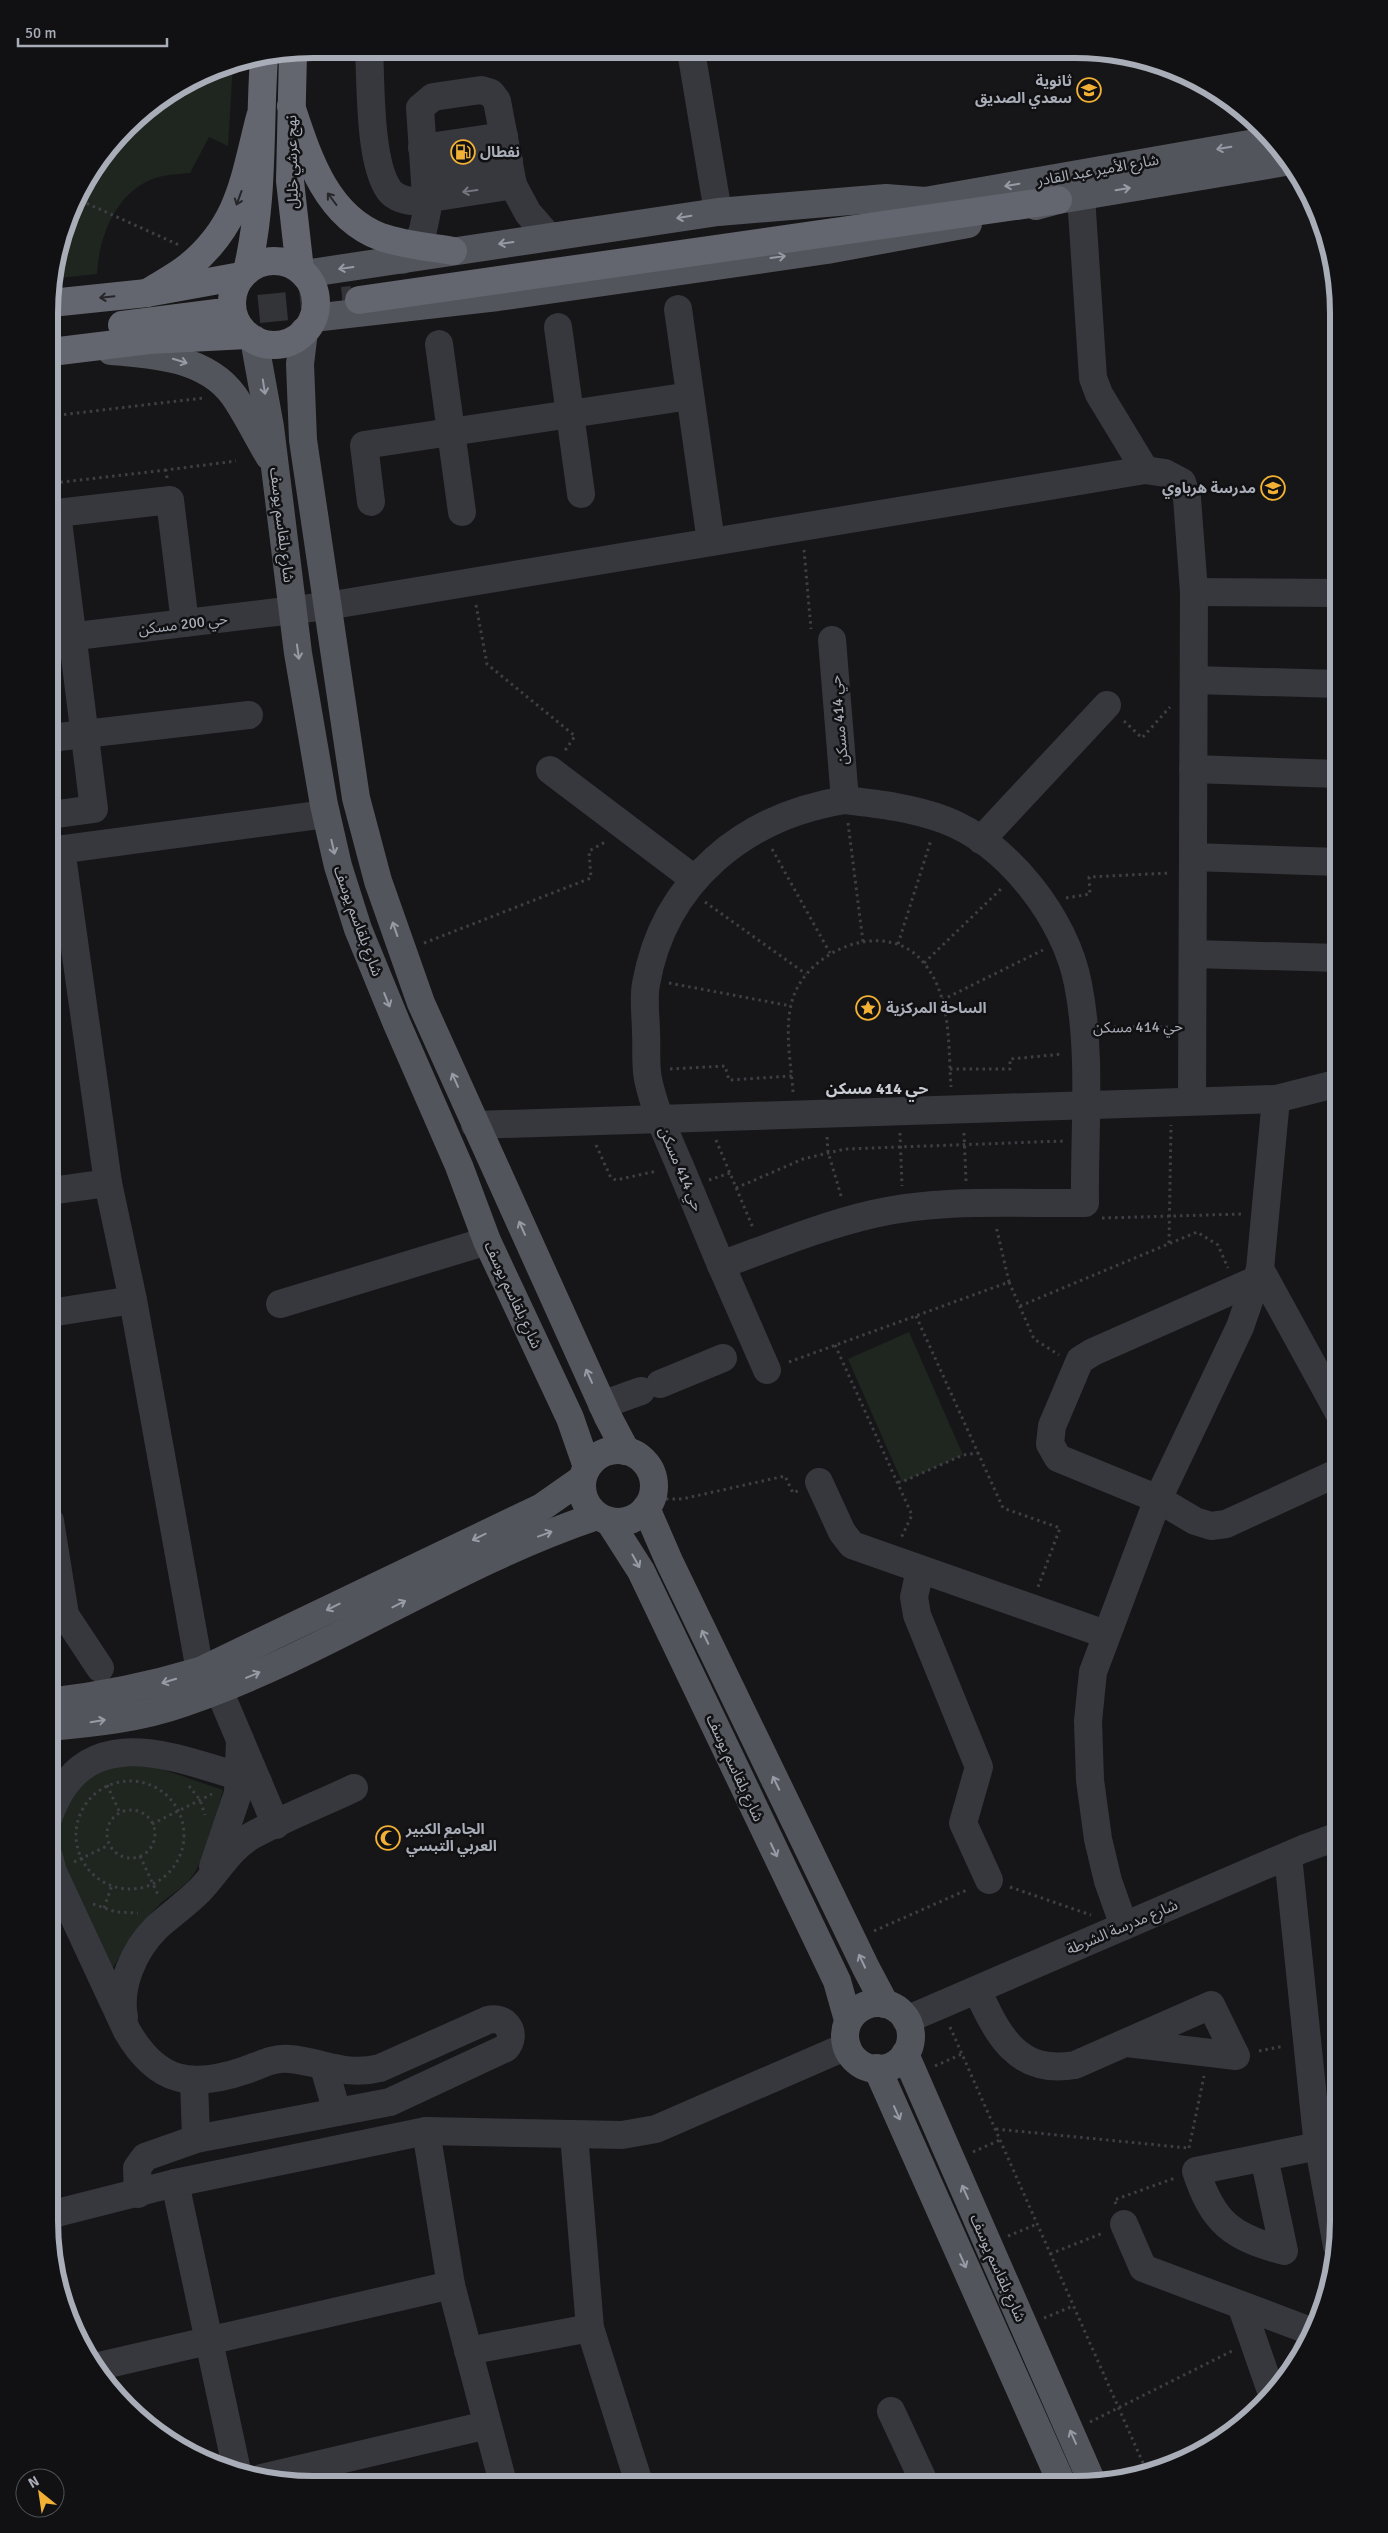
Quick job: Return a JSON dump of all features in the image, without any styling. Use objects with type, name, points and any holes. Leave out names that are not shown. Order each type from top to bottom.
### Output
[{"type":"highway","name":"نهج عرشي خليل","points":[[293,58],[290,181],[302,272]]},
{"type":"highway","name":"نهج عرشي خليل","points":[[244,274],[255,229],[259,193],[260,117],[264,62]]},
{"type":"highway","points":[[291,106],[317,176],[332,200],[356,224],[391,240],[410,252],[453,251]]},
{"type":"highway","points":[[147,293],[188,267],[224,228],[238,201],[260,117]]},
{"type":"highway","points":[[925,201],[358,293],[1069,198]]},
{"type":"highway","points":[[58,302],[147,293],[244,274],[268,261],[279,261],[302,272],[314,292],[316,305],[308,324],[285,343],[271,344],[251,337],[158,340],[58,351]]},
{"type":"highway","points":[[244,274],[234,288],[232,300],[233,314],[238,325],[251,337]]},
{"type":"highway","points":[[58,321],[217,307],[58,332]]},
{"type":"main road","name":"شارع الأمير عبد القادر","points":[[453,251],[718,212],[886,198],[925,201],[1265,141]]},
{"type":"main road","name":"شارع الأمير عبد القادر","points":[[308,324],[827,250],[941,230],[1069,198],[1282,163]]},
{"type":"main road","points":[[302,272],[410,252]]},
{"type":"main road","points":[[308,324],[300,364],[303,440],[356,798],[378,881],[421,1003],[602,1405],[626,1451]]},
{"type":"main road","name":"شارع بلقاسم يوسف","points":[[251,337],[263,383],[298,653],[326,814],[338,866],[358,930],[459,1166],[488,1241],[570,1418],[585,1473]]},
{"type":"main road","points":[[80,348],[158,355],[182,361],[218,379],[233,395],[275,467]]},
{"type":"main road","points":[[58,1701],[209,1680],[295,1657],[516,1546],[603,1519],[630,1520],[649,1504],[654,1488],[652,1476],[647,1465],[638,1456],[626,1451],[615,1450],[604,1453],[595,1459],[585,1473],[542,1507],[209,1680],[182,1704],[136,1715],[58,1726]]},
{"type":"main road","points":[[585,1473],[584,1500],[603,1519]]},
{"type":"main road","name":"شارع بلقاسم يوسف","points":[[649,1504],[669,1561],[885,2004]]},
{"type":"main road","name":"شارع بلقاسم يوسف","points":[[603,1519],[642,1571],[836,1981],[848,2033]]},
{"type":"main road","points":[[885,2004],[895,2008],[906,2020],[910,2034],[909,2065],[877,2068],[866,2066],[856,2061],[848,2033],[855,2011],[864,2005],[885,2004]]},
{"type":"main road","name":"شارع بلقاسم يوسف","points":[[909,2065],[1089,2475]]},
{"type":"main road","name":"شارع بلقاسم يوسف","points":[[877,2068],[1053,2476]]},
{"type":"street","points":[[370,58],[375,145],[383,177],[389,190],[396,198],[412,201],[424,172]]},
{"type":"street","points":[[692,58],[718,212]]},
{"type":"street","points":[[410,252],[425,222],[424,172],[419,114],[423,103],[432,97],[466,91],[481,90],[495,97],[509,160],[528,213],[549,237]]},
{"type":"street","points":[[424,172],[509,160]]},
{"type":"street","points":[[424,172],[509,160]]},
{"type":"street","points":[[1069,198],[1093,378],[1099,394],[1145,470],[1165,473],[1182,482],[1188,498],[1194,592],[1193,954],[1192,1026],[1181,1102]]},
{"type":"street","points":[[678,309],[711,542]]},
{"type":"street","points":[[558,326],[581,494]]},
{"type":"street","points":[[439,344],[462,512]]},
{"type":"street","points":[[371,502],[364,445],[690,396]]},
{"type":"street","name":"حي 200 مسكن","points":[[62,638],[327,606],[1145,470]]},
{"type":"street","points":[[58,514],[170,500],[185,623]]},
{"type":"street","points":[[58,539],[62,638],[86,734],[94,808],[58,814]]},
{"type":"street","points":[[1194,592],[1330,593]]},
{"type":"street","name":"حي 414 مسكن","points":[[832,640],[845,800]]},
{"type":"street","points":[[1194,680],[1330,684]]},
{"type":"street","points":[[981,840],[1108,705]]},
{"type":"street","points":[[58,737],[249,715]]},
{"type":"street","points":[[1194,769],[1330,774]]},
{"type":"street","points":[[550,770],[628,830],[691,884]]},
{"type":"street","name":"حي 414 مسكن","points":[[767,1370],[737,1352],[721,1265],[659,1117],[647,1070],[645,986],[656,946],[672,914],[691,884],[717,855],[788,814],[813,806],[845,800],[882,804],[938,818],[981,840],[1018,873],[1042,902],[1064,940],[1078,983],[1085,1040],[1085,1203]]},
{"type":"street","points":[[58,850],[326,814]]},
{"type":"street","points":[[1193,857],[1330,862]]},
{"type":"street","points":[[58,863],[108,1183],[209,1680],[240,1740],[238,1793],[215,1864],[201,1889]]},
{"type":"street","points":[[1193,954],[1330,958]]},
{"type":"street","points":[[475,1124],[1276,1099],[1330,1085]]},
{"type":"street","points":[[1124,1926],[1108,1881],[1098,1839],[1090,1780],[1088,1722],[1093,1672],[1105,1634],[1158,1499],[1240,1326],[1265,1214],[1276,1099]]},
{"type":"street","points":[[58,1190],[108,1183]]},
{"type":"street","points":[[721,1265],[873,1214],[978,1204],[1085,1203]]},
{"type":"street","points":[[280,1304],[488,1241]]},
{"type":"street","points":[[1251,1279],[1093,1352],[1080,1360],[1052,1426],[1050,1444],[1058,1458],[1158,1499],[1196,1521],[1211,1526],[1226,1524],[1330,1476]]},
{"type":"street","points":[[1251,1279],[1330,1399]]},
{"type":"street","points":[[58,1312],[133,1300]]},
{"type":"street","points":[[602,1405],[737,1352]]},
{"type":"street","points":[[819,1482],[842,1532],[852,1544],[920,1570],[1105,1634]]},
{"type":"street","points":[[920,1570],[914,1597],[917,1615],[978,1767],[963,1823],[990,1880]]},
{"type":"street","points":[[58,1617],[100,1668]]},
{"type":"street","points":[[58,1794],[73,1775],[95,1760],[115,1752],[136,1751],[156,1754],[239,1783],[276,1825]]},
{"type":"street","points":[[127,2031],[122,2005],[125,1979],[137,1956],[155,1930],[157,1914],[201,1889],[216,1867],[250,1836],[354,1788]]},
{"type":"street","name":"شارع مدرسة الشرطة","points":[[906,2020],[1330,1840]]},
{"type":"street","points":[[1288,1856],[1318,2146],[1330,2209]]},
{"type":"street","points":[[58,1879],[127,2031],[140,2053],[159,2069],[182,2079],[207,2081],[232,2075],[277,2059],[290,2059],[349,2072],[364,2072],[380,2068],[493,2019],[504,2021],[510,2030],[509,2044],[501,2051],[390,2102],[196,2138],[145,2158],[137,2168],[138,2194]]},
{"type":"street","points":[[977,1990],[996,2030],[1008,2044],[1023,2056],[1041,2065],[1057,2068],[1075,2065],[1211,2005],[1236,2056]]},
{"type":"street","points":[[58,2213],[138,2194],[175,2183],[426,2130],[622,2135],[656,2129],[848,2033]]},
{"type":"street","points":[[1127,2042],[1236,2056]]},
{"type":"street","points":[[324,2066],[337,2112]]},
{"type":"street","points":[[194,2080],[196,2138]]},
{"type":"street","points":[[426,2130],[451,2285],[501,2476]]},
{"type":"street","points":[[574,2135],[590,2328],[637,2476]]},
{"type":"street","points":[[1264,2157],[1284,2251],[1242,2237],[1227,2226],[1211,2208],[1192,2159],[1264,2157],[1318,2146]]},
{"type":"street","points":[[175,2183],[235,2464]]},
{"type":"street","points":[[1124,2224],[1143,2268],[1306,2329]]},
{"type":"street","points":[[102,2365],[209,2339],[451,2285]]},
{"type":"street","points":[[1241,2305],[1269,2386]]},
{"type":"street","points":[[468,2351],[590,2328]]},
{"type":"street","points":[[891,2411],[921,2476]]},
{"type":"street","points":[[282,2473],[487,2425]]},
{"type":"path","points":[[83,202],[201,255]]},
{"type":"path","points":[[58,415],[233,395]]},
{"type":"path","points":[[58,483],[236,460]]},
{"type":"path","points":[[166,470],[170,500]]},
{"type":"path","points":[[802,527],[812,642],[832,640]]},
{"type":"path","points":[[472,582],[487,664],[575,736],[550,770]]},
{"type":"path","points":[[1108,705],[1142,738],[1194,680]]},
{"type":"path","points":[[845,800],[863,942]]},
{"type":"path","points":[[898,944],[938,818]]},
{"type":"path","points":[[760,829],[830,954]]},
{"type":"path","points":[[403,952],[591,878],[589,851],[628,830]]},
{"type":"path","points":[[1042,902],[1090,894],[1089,877],[1167,874],[1178,871],[1193,857]]},
{"type":"path","points":[[924,963],[1018,873]]},
{"type":"path","points":[[691,884],[806,974]]},
{"type":"path","points":[[942,1000],[1064,940]]},
{"type":"path","points":[[794,1113],[788,1018],[791,1006],[806,974],[830,954],[846,946],[863,942],[898,944],[911,951],[924,963],[940,991],[945,1010],[950,1069],[964,1145],[978,1204],[1009,1282],[1034,1339],[1077,1367]]},
{"type":"path","points":[[647,978],[791,1006]]},
{"type":"path","name":"حي 414 مسكن","points":[[950,1069],[1010,1069],[1010,1059],[1085,1040],[1192,1026]]},
{"type":"path","points":[[647,1070],[725,1066],[729,1080],[792,1076]]},
{"type":"path","points":[[1169,1243],[1181,1102]]},
{"type":"path","points":[[898,1110],[904,1210]]},
{"type":"path","points":[[825,1112],[828,1152],[848,1221]]},
{"type":"path","points":[[706,1116],[762,1250]]},
{"type":"path","points":[[585,1120],[611,1178],[616,1180],[680,1166]]},
{"type":"path","points":[[736,1188],[788,1165],[828,1152],[845,1149],[1084,1140]]},
{"type":"path","points":[[1085,1203],[1103,1219],[1170,1215],[1265,1214]]},
{"type":"path","points":[[1020,1306],[1197,1232],[1218,1245],[1251,1279]]},
{"type":"path","points":[[767,1370],[1009,1282]]},
{"type":"path","points":[[916,1316],[1003,1508],[1060,1528],[1030,1607]]},
{"type":"path","points":[[835,1345],[912,1515],[892,1560]]},
{"type":"path","points":[[897,1482],[902,1482],[963,1455],[978,1453]]},
{"type":"path","points":[[649,1504],[682,1499],[785,1476],[793,1493],[819,1482]]},
{"type":"path","points":[[95,1760],[120,1813]]},
{"type":"path","points":[[123,1781],[140,1781],[156,1787],[169,1797],[179,1811],[184,1827],[183,1844],[178,1861],[167,1874],[153,1884],[136,1888],[112,1885],[90,1872],[81,1858],[76,1841],[77,1824],[82,1808],[93,1795],[107,1786],[123,1781]]},
{"type":"path","points":[[186,1781],[200,1800],[207,1824]]},
{"type":"path","points":[[152,1824],[239,1783]]},
{"type":"path","points":[[127,1810],[142,1813],[152,1824],[155,1832],[152,1846],[140,1856],[124,1858],[116,1854],[109,1845],[106,1833],[108,1825],[120,1813],[127,1810]]},
{"type":"path","points":[[58,1863],[81,1858],[109,1845]]},
{"type":"path","points":[[86,1898],[116,1912],[157,1914],[153,1884],[140,1856]]},
{"type":"path","points":[[853,1940],[990,1880],[1124,1926]]},
{"type":"path","points":[[104,1908],[112,1885]]},
{"type":"path","points":[[941,2006],[1144,2466]]},
{"type":"path","points":[[1236,2056],[1308,2042]]},
{"type":"path","points":[[1192,2159],[1209,2053]]},
{"type":"path","points":[[909,2065],[962,2054]]},
{"type":"path","points":[[996,2130],[1192,2159]]},
{"type":"path","points":[[951,2161],[1000,2140]]},
{"type":"path","points":[[1050,2254],[1124,2224],[1114,2200],[1192,2159]]},
{"type":"path","points":[[988,2245],[1037,2224]]},
{"type":"path","points":[[1024,2327],[1073,2306]]},
{"type":"path","points":[[1070,2432],[1253,2340]]},
{"type":"shaded area","points":[[233,70],[228,146],[209,137],[190,173],[166,175],[148,181],[134,189],[123,200],[107,227],[102,243],[97,274],[60,278],[62,262],[71,230],[84,199],[100,171],[132,132],[157,110],[199,84]]},
{"type":"shaded area","points":[[909,1332],[963,1455],[902,1482],[848,1359]]},
{"type":"shaded area","points":[[144,1763],[223,1790],[209,1841],[193,1876],[185,1885],[160,1904],[146,1919],[112,1969],[60,1856],[58,1830],[64,1806],[78,1785],[99,1770]]},
{"type":"tunnel","points":[[217,313],[352,300]]},
{"type":"place","name":"ثانوية سعدي الصديق","points":[[1089,90]]},
{"type":"place","name":"نفطال","points":[[463,152]]},
{"type":"place","name":"مدرسة هرباوي","points":[[1273,488]]},
{"type":"place","name":"الساحة المركزية","points":[[868,1008]]},
{"type":"place","name":"الجامع الكبير العربي التبسي","points":[[388,1838]]},
{"type":"district","name":"حي 414 مسكن","points":[[877,1089]]}]
